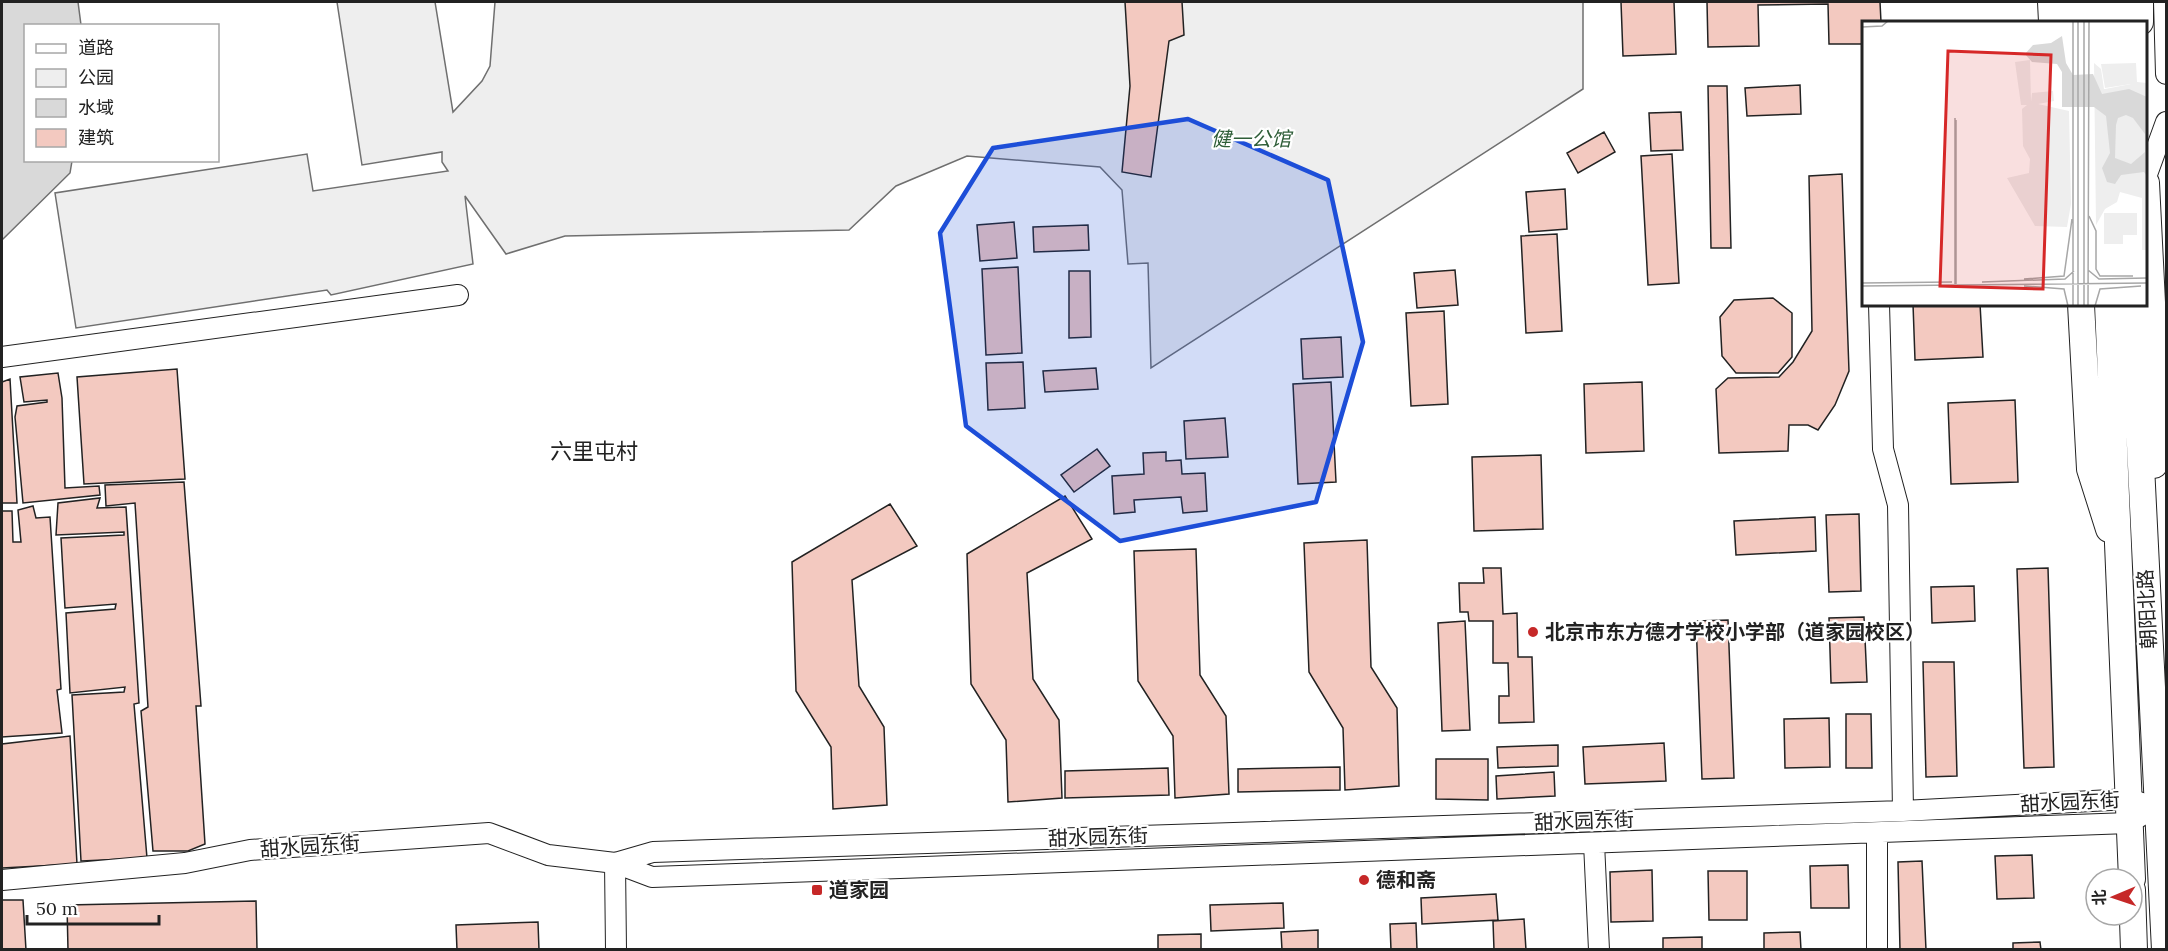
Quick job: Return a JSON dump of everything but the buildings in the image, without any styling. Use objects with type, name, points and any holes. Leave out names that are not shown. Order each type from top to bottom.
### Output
[{"type":"main road","points":[[2070,2],[2071,21]]},
{"type":"main road","points":[[2095,2],[2096,21]]},
{"type":"main road","points":[[2119,2],[2120,21]]},
{"type":"main road","points":[[2140,2],[2140,21]]},
{"type":"main road","points":[[2145,561],[2158,422],[2147,220]]},
{"type":"main road","points":[[2081,306],[2090,469],[2119,561]]},
{"type":"main road","name":"朝阳北路","points":[[2108,306],[2131,867]]},
{"type":"main road","name":"朝阳北路","points":[[2133,306],[2145,561],[2161,807],[2165,950]]},
{"type":"main road","points":[[2133,927],[2134,950]]},
{"type":"street","points":[[2048,2],[2049,21]]},
{"type":"street","points":[[2164,2],[2166,75]]},
{"type":"street","points":[[2147,172],[2166,122]]},
{"type":"street","points":[[2,357],[458,295]]},
{"type":"street","points":[[1879,306],[1883,449],[1898,505],[1903,811]]},
{"type":"street","name":"甜水园东街","points":[[2,880],[185,863],[250,850],[489,833],[548,855],[615,863],[652,877],[1877,833],[2161,807]]},
{"type":"street","name":"甜水园东街","points":[[615,863],[653,852],[1903,811],[2129,811]]},
{"type":"street","points":[[1877,833],[1878,950]]},
{"type":"street","points":[[1594,843],[1599,950]]},
{"type":"street","points":[[615,863],[616,950]]},
{"type":"highlighted area","points":[[1188,119],[1328,180],[1363,342],[1316,502],[1120,541],[966,426],[940,233],[993,148]]},
{"type":"green space","name":"健一公馆","points":[[337,2],[435,2],[453,112],[482,81],[490,66],[495,2],[1583,2],[1583,89],[1151,368],[1148,263],[1128,264],[1122,190],[1100,167],[967,156],[896,186],[849,230],[565,236],[506,254],[465,196],[473,264],[331,295],[327,290],[76,328],[55,193],[307,154],[313,191],[448,171],[442,162],[442,152],[362,165]]},
{"type":"water","points":[[2,2],[78,2],[81,24],[24,24],[24,162],[72,162],[70,173],[2,240]]},
{"type":"place","name":"北京市东方德才学校小学部（道家园校区）","points":[[1533,632]]},
{"type":"place","name":"德和斋","points":[[1364,880]]},
{"type":"place","name":"道家园","points":[[817,890]]},
{"type":"district","name":"六里屯村","points":[[594,451]]}]
